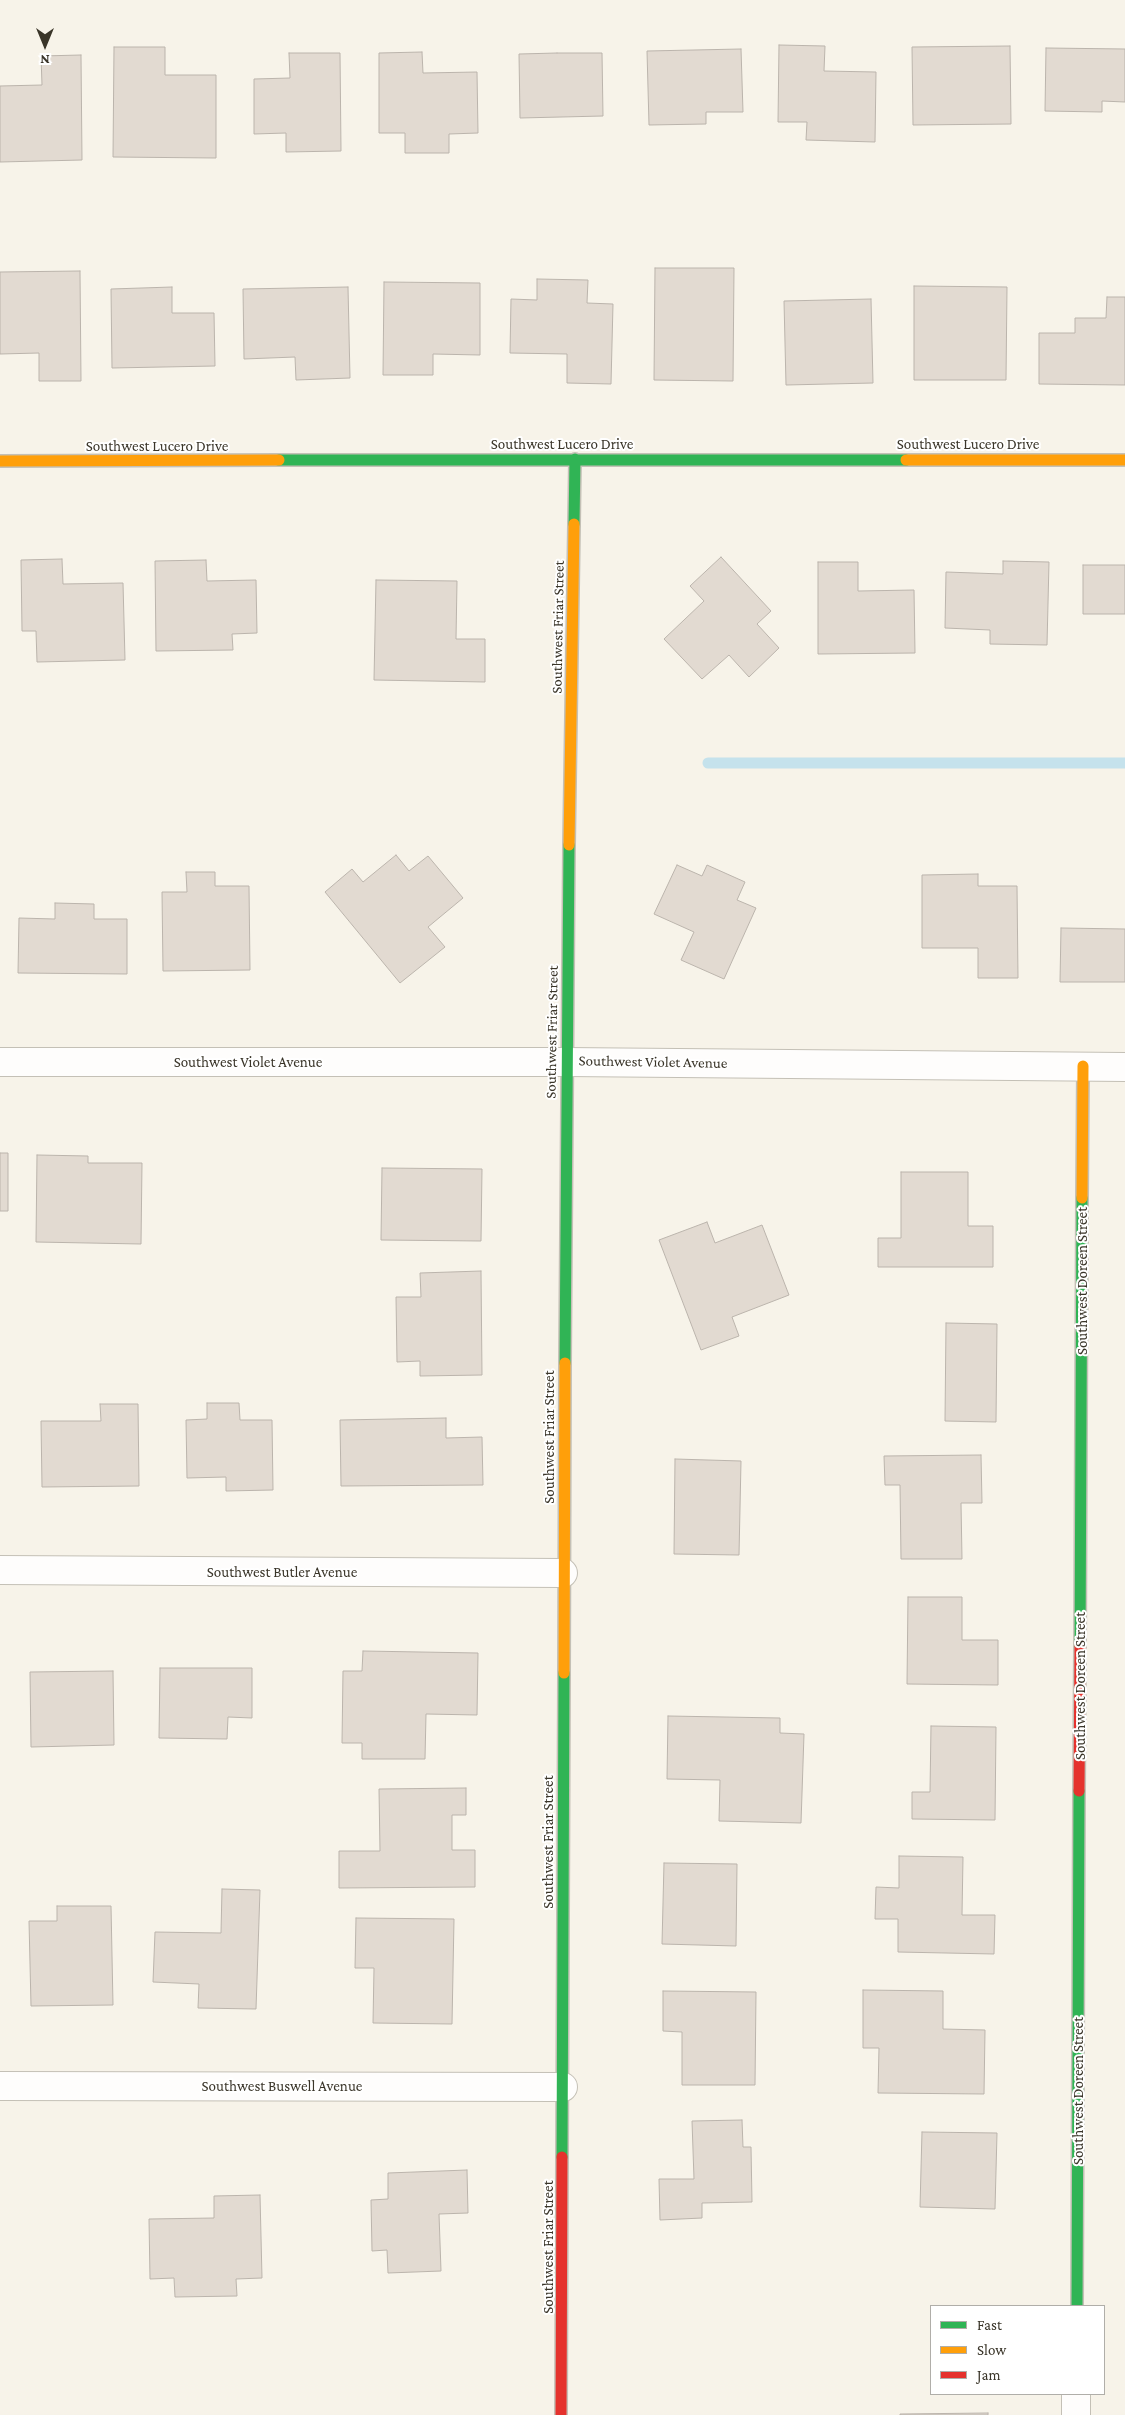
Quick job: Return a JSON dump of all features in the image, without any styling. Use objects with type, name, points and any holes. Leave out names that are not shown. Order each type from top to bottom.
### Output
[{"type":"street","name":"Southwest Friar Street","points":[[562,2415],[566,1062],[575,459]]},
{"type":"street","name":"Southwest Lucero Drive","points":[[0,461],[1125,460]]},
{"type":"street","name":"Southwest Violet Avenue","points":[[0,1062],[566,1062],[1125,1067]]},
{"type":"street","name":"Southwest Doreen Street","points":[[1077,2305],[1083,1066]]},
{"type":"street","name":"Southwest Butler Avenue","points":[[0,1570],[564,1573]]},
{"type":"street","name":"Southwest Buswell Avenue","points":[[0,2086],[564,2087]]},
{"type":"street","points":[[1076,2395],[1076,2415]]},
{"type":"building","points":[[779,45],[825,46],[824,71],[876,72],[875,142],[806,140],[807,122],[778,122]]},
{"type":"building","points":[[1010,46],[1011,124],[913,125],[912,47]]},
{"type":"building","points":[[114,47],[165,47],[165,75],[216,75],[216,158],[113,157]]},
{"type":"building","points":[[1046,48],[1125,49],[1125,102],[1102,101],[1102,112],[1045,111]]},
{"type":"building","points":[[741,49],[743,112],[706,112],[706,124],[649,125],[647,51]]},
{"type":"building","points":[[422,52],[423,73],[477,72],[478,133],[449,134],[449,153],[405,153],[405,133],[379,133],[379,53]]},
{"type":"building","points":[[289,53],[340,53],[341,151],[286,152],[286,133],[254,134],[254,79],[290,78]]},
{"type":"building","points":[[602,53],[603,116],[520,118],[519,54]]},
{"type":"building","points":[[81,55],[82,160],[0,162],[0,86],[42,85],[41,56]]},
{"type":"building","points":[[655,268],[734,268],[733,381],[654,380]]},
{"type":"building","points":[[80,271],[81,381],[39,381],[39,353],[0,354],[0,272]]},
{"type":"building","points":[[537,279],[588,280],[587,303],[613,304],[611,384],[567,383],[567,354],[510,353],[511,299],[537,300]]},
{"type":"building","points":[[384,282],[480,283],[480,355],[433,354],[433,375],[383,375]]},
{"type":"building","points":[[914,286],[1007,287],[1006,380],[914,380]]},
{"type":"building","points":[[172,287],[172,313],[214,313],[215,366],[112,368],[111,289]]},
{"type":"building","points":[[348,287],[350,378],[296,380],[295,357],[244,359],[243,289]]},
{"type":"building","points":[[1107,297],[1125,297],[1125,385],[1039,384],[1039,333],[1075,333],[1075,318],[1106,318]]},
{"type":"building","points":[[871,299],[873,383],[786,385],[784,301]]},
{"type":"building","points":[[721,557],[771,611],[757,624],[779,648],[749,677],[729,655],[702,679],[664,639],[704,601],[690,586]]},
{"type":"building","points":[[62,559],[63,584],[123,583],[125,660],[37,662],[36,631],[22,631],[21,560]]},
{"type":"building","points":[[206,560],[207,581],[256,580],[257,633],[232,634],[233,650],[156,651],[155,561]]},
{"type":"building","points":[[1003,561],[1049,562],[1047,645],[990,644],[990,630],[945,628],[946,572],[1003,574]]},
{"type":"building","points":[[818,562],[858,562],[858,591],[914,590],[915,653],[818,654]]},
{"type":"building","points":[[1083,565],[1125,565],[1125,614],[1083,614]]},
{"type":"building","points":[[376,580],[457,581],[456,639],[485,639],[485,682],[374,680]]},
{"type":"building","points":[[396,855],[409,871],[428,856],[463,898],[428,927],[445,947],[400,983],[325,892],[352,869],[363,882]]},
{"type":"building","points":[[677,865],[702,876],[707,865],[745,882],[737,900],[756,908],[724,979],[681,960],[694,932],[654,914]]},
{"type":"building","points":[[186,872],[215,872],[215,886],[249,886],[250,970],[163,971],[162,892],[187,892]]},
{"type":"building","points":[[978,874],[978,886],[1017,886],[1018,978],[978,978],[978,948],[922,948],[922,875]]},
{"type":"building","points":[[55,903],[94,904],[94,919],[127,919],[127,974],[18,973],[19,918],[55,919]]},
{"type":"building","points":[[1061,928],[1125,929],[1125,982],[1060,982]]},
{"type":"building","points":[[0,1153],[8,1153],[8,1211],[0,1211]]},
{"type":"building","points":[[37,1155],[88,1156],[88,1163],[142,1163],[141,1244],[36,1242]]},
{"type":"building","points":[[382,1168],[482,1169],[481,1241],[381,1240]]},
{"type":"building","points":[[901,1172],[968,1172],[968,1226],[993,1226],[993,1267],[878,1267],[878,1238],[901,1238]]},
{"type":"building","points":[[707,1222],[715,1243],[762,1225],[789,1295],[732,1317],[739,1336],[701,1350],[659,1240]]},
{"type":"building","points":[[481,1271],[482,1375],[420,1376],[420,1361],[397,1362],[396,1297],[421,1297],[420,1273]]},
{"type":"building","points":[[946,1323],[997,1324],[996,1422],[945,1421]]},
{"type":"building","points":[[207,1403],[239,1403],[240,1420],[272,1420],[273,1490],[226,1491],[226,1477],[187,1478],[186,1420],[207,1419]]},
{"type":"building","points":[[100,1404],[138,1404],[139,1486],[42,1487],[41,1421],[101,1421]]},
{"type":"building","points":[[446,1418],[446,1438],[482,1437],[483,1485],[341,1486],[340,1420]]},
{"type":"building","points":[[981,1455],[982,1503],[961,1503],[962,1559],[901,1559],[900,1485],[885,1485],[884,1456]]},
{"type":"building","points":[[675,1459],[741,1461],[739,1555],[674,1554]]},
{"type":"building","points":[[908,1597],[962,1597],[962,1640],[998,1640],[998,1685],[907,1684]]},
{"type":"building","points":[[363,1651],[478,1653],[477,1715],[426,1714],[425,1759],[362,1759],[362,1743],[342,1743],[343,1671],[362,1671]]},
{"type":"building","points":[[160,1668],[252,1668],[252,1718],[228,1717],[227,1739],[159,1738]]},
{"type":"building","points":[[113,1671],[114,1745],[31,1747],[30,1672]]},
{"type":"building","points":[[668,1716],[780,1718],[780,1733],[804,1734],[801,1823],[719,1821],[720,1780],[667,1779]]},
{"type":"building","points":[[931,1726],[996,1727],[995,1820],[912,1819],[912,1792],[930,1792]]},
{"type":"building","points":[[466,1788],[466,1815],[452,1815],[452,1850],[475,1850],[475,1887],[339,1888],[339,1851],[380,1851],[379,1789]]},
{"type":"building","points":[[899,1856],[963,1857],[962,1915],[995,1915],[994,1954],[898,1952],[898,1919],[875,1919],[876,1887],[899,1888]]},
{"type":"building","points":[[664,1863],[737,1864],[736,1946],[662,1944]]},
{"type":"building","points":[[222,1889],[260,1890],[256,2009],[198,2008],[199,1984],[153,1982],[155,1932],[221,1933]]},
{"type":"building","points":[[57,1906],[111,1906],[113,2005],[31,2006],[29,1921],[57,1921]]},
{"type":"building","points":[[356,1918],[454,1919],[452,2024],[373,2023],[374,1968],[355,1968]]},
{"type":"building","points":[[863,1990],[943,1991],[943,2029],[985,2030],[984,2094],[878,2093],[879,2048],[863,2048]]},
{"type":"building","points":[[663,1991],[756,1992],[755,2085],[682,2085],[682,2032],[663,2031]]},
{"type":"building","points":[[742,2120],[743,2147],[751,2147],[752,2202],[702,2203],[702,2218],[660,2220],[659,2179],[694,2179],[692,2121]]},
{"type":"building","points":[[922,2132],[997,2133],[995,2209],[920,2207]]},
{"type":"building","points":[[467,2170],[468,2213],[439,2214],[441,2271],[388,2273],[387,2250],[372,2251],[371,2200],[388,2199],[388,2173]]},
{"type":"building","points":[[260,2195],[262,2278],[236,2279],[237,2296],[175,2297],[174,2278],[150,2279],[149,2219],[214,2218],[214,2196]]},
{"type":"building","points":[[988,2413],[988,2415],[900,2415],[900,2414]]},
{"type":"waterway","points":[[708,763],[1125,763]]},
{"type":"traffic: fast","points":[[574,524],[575,459]]},
{"type":"traffic: fast","points":[[279,460],[906,460]]},
{"type":"traffic: fast","points":[[565,1363],[569,845]]},
{"type":"traffic: fast","points":[[1080,1646],[1082,1198]]},
{"type":"traffic: fast","points":[[562,2157],[564,1673]]},
{"type":"traffic: fast","points":[[1077,2305],[1079,1791]]},
{"type":"traffic: slow","points":[[0,461],[279,460]]},
{"type":"traffic: slow","points":[[906,460],[1125,460]]},
{"type":"traffic: slow","points":[[569,845],[574,524]]},
{"type":"traffic: slow","points":[[1082,1198],[1083,1066]]},
{"type":"traffic: slow","points":[[564,1673],[565,1363]]},
{"type":"traffic: jam","points":[[1079,1791],[1080,1646]]},
{"type":"traffic: jam","points":[[561,2415],[562,2157]]}]
